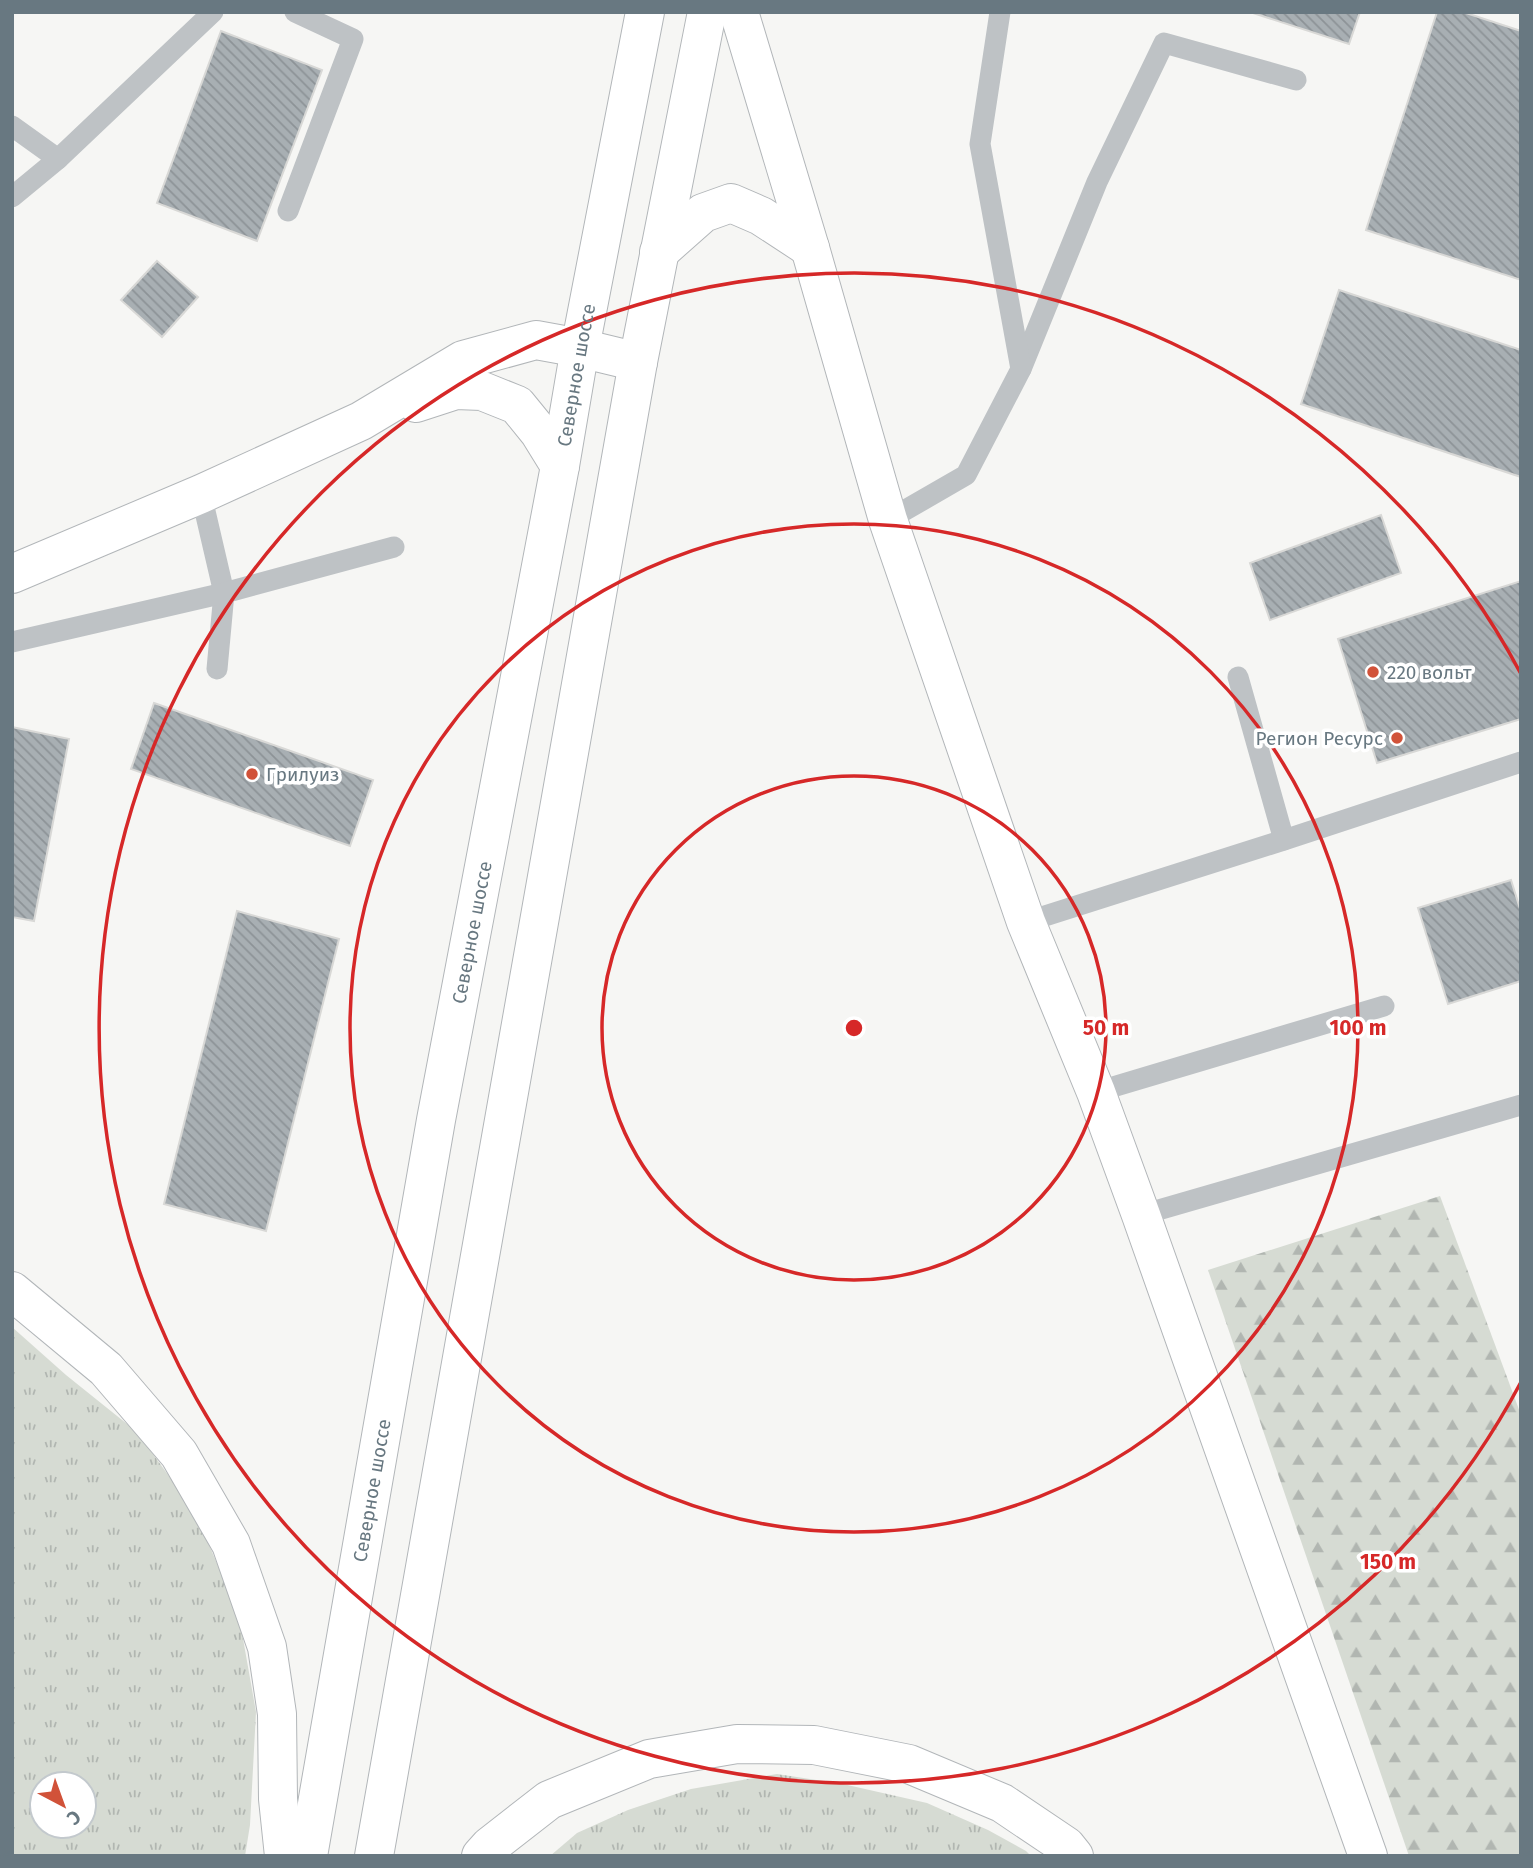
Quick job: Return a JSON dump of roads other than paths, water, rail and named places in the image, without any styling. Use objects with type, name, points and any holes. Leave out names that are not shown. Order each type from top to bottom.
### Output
[{"type":"main road","name":"Северное шоссе","points":[[308,1856],[438,1106],[645,12]]},
{"type":"main road","points":[[374,1856],[638,362],[708,12]]},
{"type":"main road","points":[[739,12],[888,520],[1026,922],[1096,1093],[1141,1215],[1368,1856]]},
{"type":"main road","points":[[659,252],[703,213],[731,203],[761,216],[810,248]]},
{"type":"main road","points":[[12,574],[201,494],[361,421],[463,360],[536,340],[638,362]]},
{"type":"main road","points":[[361,421],[456,390],[482,391],[517,405],[540,432],[560,466]]},
{"type":"main road","points":[[12,1291],[106,1369],[179,1454],[231,1544],[267,1647],[277,1714],[278,1799],[284,1856]]},
{"type":"main road","points":[[481,1856],[549,1800],[649,1759],[737,1744],[814,1745],[909,1763],[1002,1803],[1066,1846],[1074,1856]]},
{"type":"lane","points":[[12,197],[58,159],[213,12]]},
{"type":"lane","points":[[288,211],[353,39],[295,12]]},
{"type":"lane","points":[[1000,12],[980,144],[1021,369]]},
{"type":"lane","points":[[888,520],[967,475],[1021,369],[1097,182],[1164,43],[1296,80]]},
{"type":"lane","points":[[12,126],[58,159]]},
{"type":"lane","points":[[201,494],[224,593],[217,669]]},
{"type":"lane","points":[[12,642],[224,593],[394,547]]},
{"type":"lane","points":[[1238,677],[1284,840]]},
{"type":"lane","points":[[1026,922],[1521,762]]},
{"type":"lane","points":[[1096,1093],[1384,1006]]},
{"type":"lane","points":[[1141,1215],[1521,1105]]},
{"type":"place","name":"220 вольт","points":[[1373,672]]},
{"type":"place","name":"Регион Ресурс","points":[[1397,738]]},
{"type":"place","name":"Грилуиз","points":[[252,774]]}]
